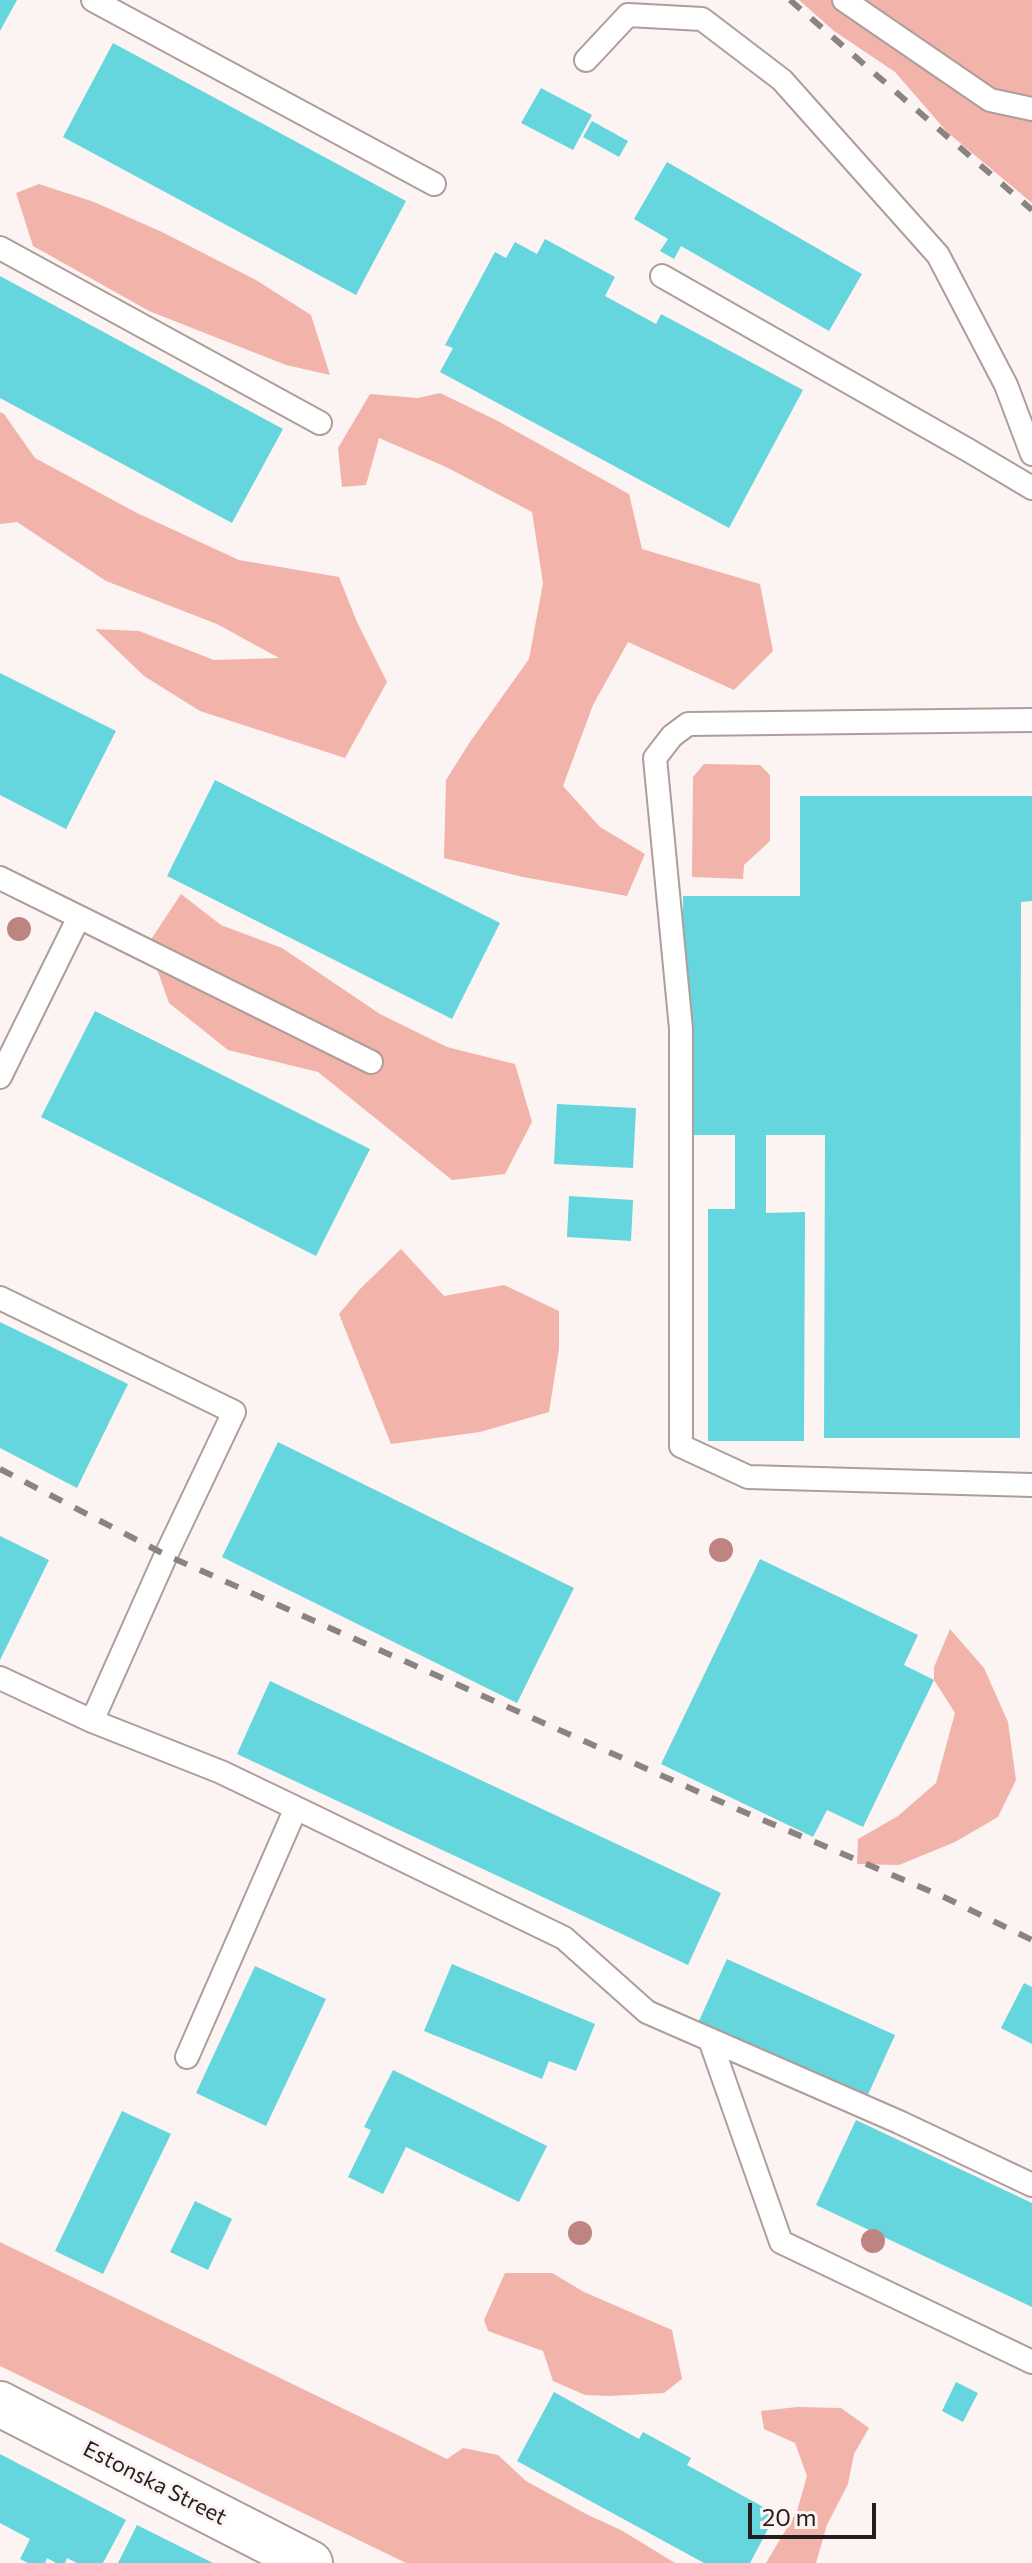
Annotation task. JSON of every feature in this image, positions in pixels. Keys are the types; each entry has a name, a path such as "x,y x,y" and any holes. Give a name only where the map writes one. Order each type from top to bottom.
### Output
{"street":[{"name":"Estonska Street","path":"0,2404 310,2563"}],"lane":[{"path":"93,0 434,184"},
{"path":"844,0 990,100 1032,109"},
{"path":"586,60 628,15 702,19 782,80 938,255 1006,385 1032,454"},
{"path":"0,248 320,423"},
{"path":"662,276 1032,488"},
{"path":"1032,720 688,724 672,736 655,758 681,1029 681,1446 748,1477 1032,1485"},
{"path":"0,878 371,1062"},
{"path":"0,1077 79,917"},
{"path":"0,1298 234,1412 92,1721"},
{"path":"0,1678 92,1721 221,1772 564,1938 647,2012 899,2122 1032,2185"},
{"path":"187,2057 296,1808"},
{"path":"710,2040 781,2242 1032,2362"}],"shaded area":[{"path":"799,0 1032,0 1032,203 947,132 895,72 834,31"},
{"path":"39,184 94,202 162,232 256,280 311,315 330,375 286,365 149,311 33,246 16,193"},
{"path":"440,393 496,420 629,494 642,549 760,584 773,651 734,690 628,642 593,705 563,786 600,827 645,854 627,896 523,877 444,858 446,780 529,659 543,583 532,512 446,467 379,438 366,485 342,487 338,448 370,394 418,398"},
{"path":"0,412 35,458 137,513 239,560 339,577 387,682 345,758 200,711 144,676 95,629 139,631 214,660 279,658 217,624 106,581 17,522 0,524"},
{"path":"704,764 760,765 770,775 770,841 744,865 743,879 692,877 693,777"},
{"path":"181,894 221,925 282,948 380,1014 447,1047 515,1064 532,1122 505,1174 452,1180 318,1072 228,1050 169,1003 148,944"},
{"path":"401,1249 444,1296 504,1285 559,1311 559,1349 549,1412 480,1432 391,1444 339,1314"},
{"path":"950,1629 984,1668 1008,1722 1016,1780 998,1817 955,1842 899,1865 857,1864 858,1839 898,1816 936,1783 955,1713 934,1680 934,1667"},
{"path":"0,2242 447,2459 463,2448 498,2455 526,2481 621,2530 675,2563 406,2563 0,2366"},
{"path":"505,2273 552,2273 584,2292 672,2330 682,2379 664,2393 610,2396 585,2395 553,2381 543,2351 488,2331 484,2320"},
{"path":"797,2407 841,2408 869,2428 854,2454 848,2484 827,2525 816,2563 766,2563 797,2511 807,2476 795,2443 764,2429 761,2411"}],"building":[{"path":"0,0 17,0 0,31"},
{"path":"113,43 406,201 356,295 63,137"},
{"path":"541,88 592,115 573,150 521,123"},
{"path":"592,121 628,141 619,157 583,137"},
{"path":"667,162 862,274 829,331 681,246 674,259 660,251 668,239 634,219"},
{"path":"545,239 615,277 605,296 656,324 661,314 803,390 729,528 440,372 453,348 445,345 495,252 506,258 515,242 537,254"},
{"path":"0,276 283,429 232,523 0,398"},
{"path":"0,673 116,731 66,829 0,795"},
{"path":"215,780 500,923 452,1019 167,876"},
{"path":"800,796 1032,796 1032,901 1021,902 1020,1438 824,1438 825,1135 766,1135 766,1213 805,1212 804,1441 708,1441 708,1209 735,1209 735,1135 682,1135 683,896 800,896"},
{"path":"95,1011 370,1149 316,1256 41,1117"},
{"path":"557,1104 636,1108 633,1168 554,1164"},
{"path":"569,1196 633,1200 631,1241 567,1237"},
{"path":"0,1322 128,1384 77,1488 0,1448"},
{"path":"278,1442 574,1588 517,1703 222,1557"},
{"path":"0,1536 49,1560 0,1660"},
{"path":"760,1559 918,1635 904,1665 934,1680 863,1827 827,1810 813,1837 661,1764"},
{"path":"270,1681 721,1893 688,1965 237,1754"},
{"path":"727,1959 895,2035 866,2099 698,2023"},
{"path":"452,1964 595,2024 576,2071 549,2061 542,2079 424,2031"},
{"path":"255,1966 326,1999 266,2126 196,2093"},
{"path":"1024,1983 1032,1987 1032,2044 1001,2028"},
{"path":"393,2070 547,2146 519,2202 406,2147 383,2194 348,2177 371,2130 364,2127"},
{"path":"122,2111 171,2134 103,2274 55,2251"},
{"path":"856,2120 1032,2203 1032,2307 816,2205"},
{"path":"195,2201 232,2219 208,2270 170,2252"},
{"path":"956,2382 978,2393 963,2422 942,2411"},
{"path":"554,2392 639,2439 643,2432 691,2458 687,2465 776,2514 750,2563 704,2563 517,2461"},
{"path":"0,2454 126,2520 103,2563 77,2563 67,2558 65,2563 56,2563 47,2558 45,2563 28,2563 20,2559 30,2539 0,2523"},
{"path":"137,2525 213,2563 118,2563"}],"railway":[{"path":"790,0 1032,210"},
{"path":"0,1469 166,1555 728,1805 946,1898 1032,1940"}]}
